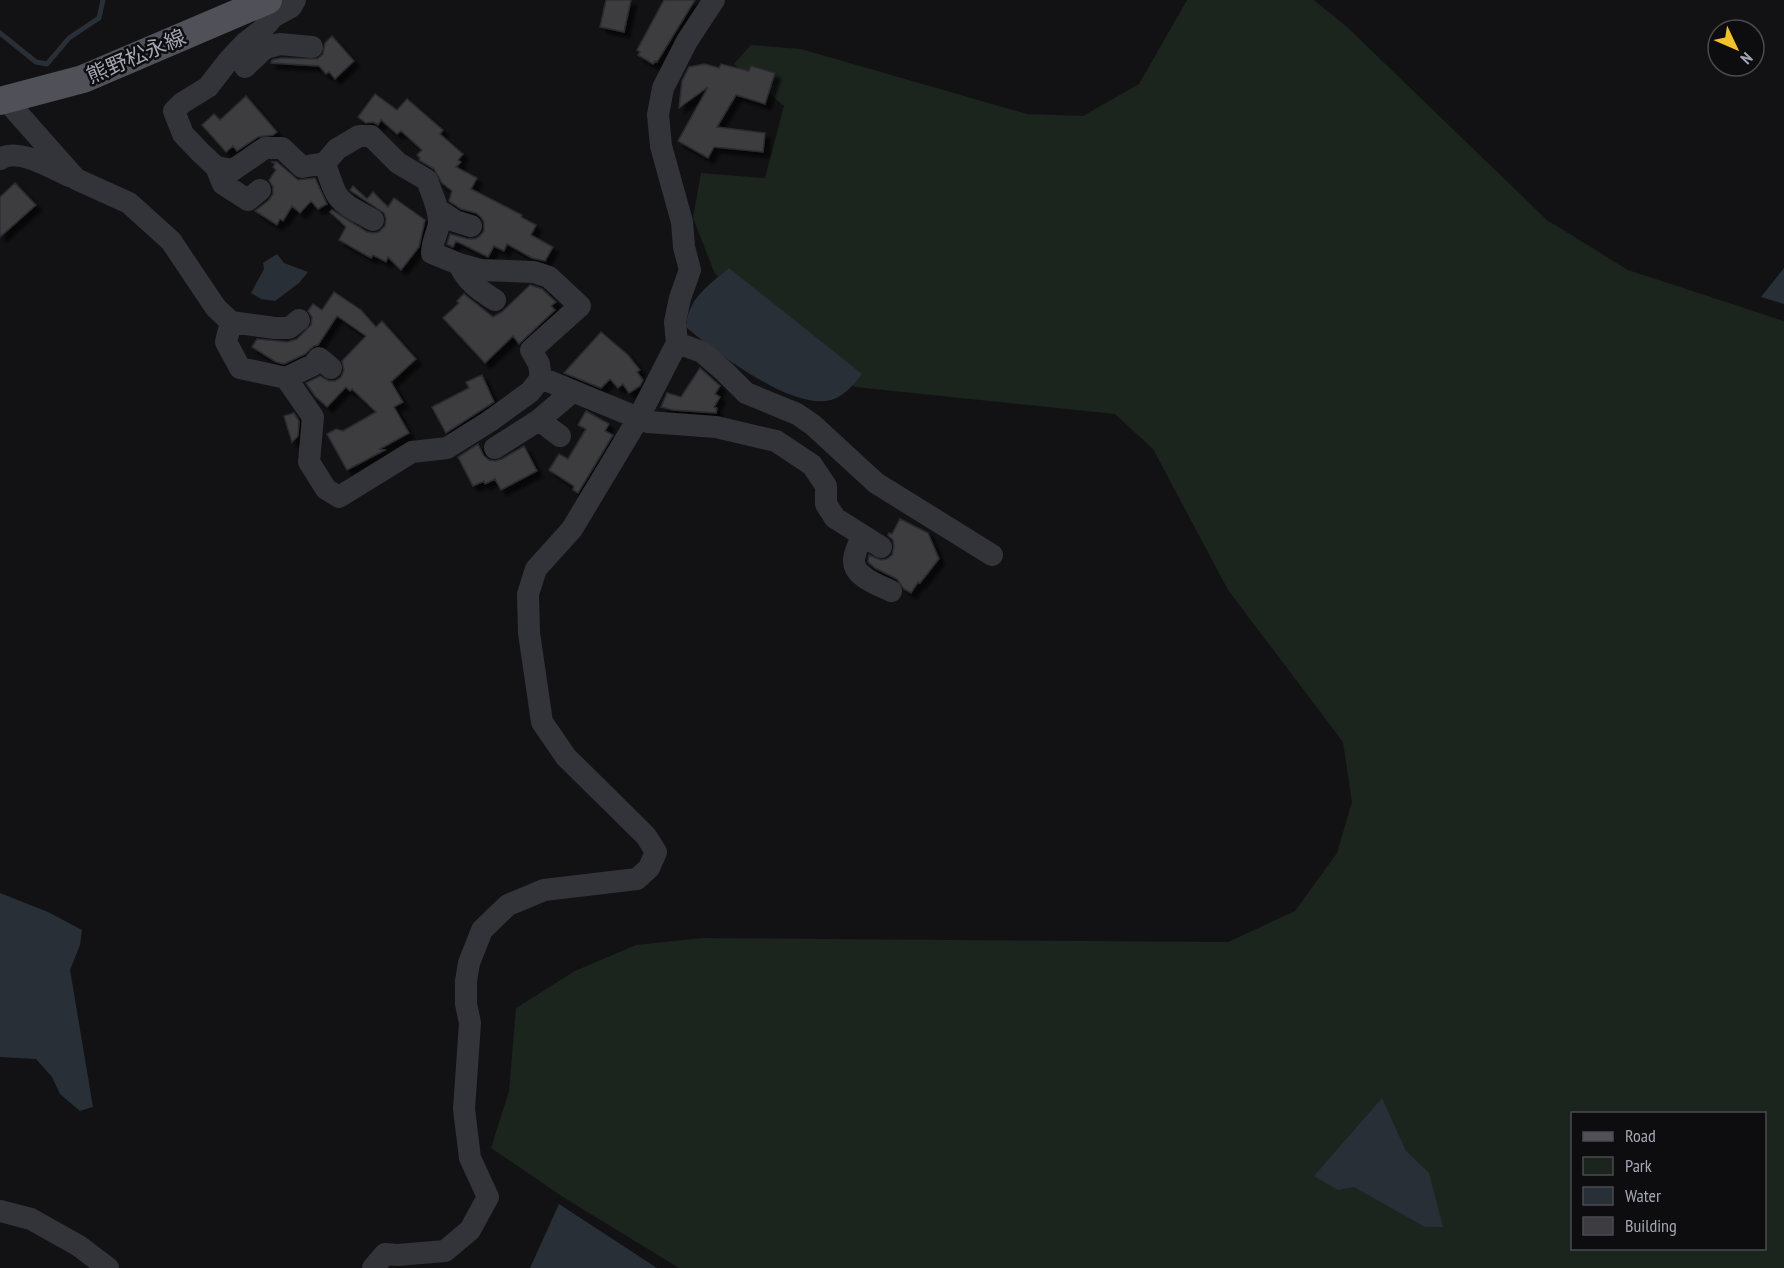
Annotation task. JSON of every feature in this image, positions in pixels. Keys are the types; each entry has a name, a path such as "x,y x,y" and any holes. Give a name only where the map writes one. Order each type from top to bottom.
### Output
{"main road":[{"name":"熊野松永線","path":"3,100 83,79 268,0"}],"street":[{"path":"208,87 245,43 262,30 273,17 291,7 295,0"},
{"path":"373,1268 385,1254 446,1251 470,1230 488,1197 470,1158 464,1108 470,1023 466,1004 466,981 469,963 482,930 508,905 544,890 637,879 649,868 656,852 646,836 566,757 542,722 528,633 528,594 536,569 572,529 638,419 677,343 675,322 680,298 690,270 684,247 682,222 661,146 658,115 663,88 687,41 714,0"},
{"path":"260,190 248,200 224,184 216,167 183,134 174,111 182,103 208,87 253,65 265,48 280,44 312,46"},
{"path":"3,100 76,179"},
{"path":"216,167 233,170 265,148 282,148 302,168 325,163 337,149 359,136 372,136 398,163 427,180 437,209 439,223 432,244 432,253 481,270 534,272 549,277 580,306 531,350 539,364 541,378 530,392 447,448 412,452 339,497 326,489 309,462 313,417 286,378"},
{"path":"0,159 7,154 20,155 129,203 171,241 216,308 231,322 289,328 299,320"},
{"path":"325,163 333,190 340,202 373,220"},
{"path":"437,209 455,221 471,226"},
{"path":"459,264 463,275 477,289 495,300"},
{"path":"231,322 226,342 240,368 286,378 313,364 319,358 331,368"},
{"path":"677,343 702,352 746,393 796,414 813,425 876,483 992,555"},
{"path":"541,378 648,422 716,427 776,441 836,446"},
{"path":"495,448 539,420 572,392"},
{"path":"539,420 560,436"},
{"path":"776,441 812,465 826,486 826,504 835,518 871,542 853,561 856,570 862,577 891,591"},
{"path":"0,1211 31,1219 79,1246 108,1268"}],"green space":[{"path":"1187,0 1314,0 1347,27 1547,220 1628,270 1784,321 1784,1268 679,1268 563,1197 491,1148 509,1091 516,1008 575,971 636,945 703,938 1228,942 1295,911 1337,853 1352,802 1343,742 1228,590 1153,449 1115,414 855,387 715,274 693,218 701,173 765,178 784,106 734,64 751,45 801,49 1027,114 1083,116 1139,84"}],"water":[{"path":"277,254 284,263 308,272 299,283 275,301 261,299 251,293 264,269 263,263"},
{"path":"729,268 862,374 851,387 837,398 826,401 792,395 733,363 686,327 695,300 707,286"},
{"path":"1784,268 1784,304 1761,297"},
{"path":"0,893 48,912 82,930 80,945 70,970 93,1107 80,1111 60,1094 52,1077 36,1059 0,1057"},
{"path":"1382,1098 1406,1151 1429,1173 1443,1227 1425,1227 1354,1187 1338,1190 1314,1176"},
{"path":"559,1204 657,1268 530,1268"}],"building":[{"path":"606,0 631,0 624,32 600,27"},
{"path":"664,0 695,0 657,62 653,64 638,55 640,52 637,50"},
{"path":"332,36 354,61 335,79 319,66 271,63 272,60 281,58 317,59 323,54 325,43"},
{"path":"705,64 719,68 721,64 749,71 751,66 775,73 765,104 736,95 717,127 765,133 763,152 714,147 708,158 678,141 708,87 679,108 682,81 689,67"},
{"path":"375,94 397,110 407,99 443,130 440,134 463,154 458,160 461,162 456,167 477,178 471,189 522,215 521,217 536,225 531,235 553,247 545,261 532,258 507,244 504,251 494,246 488,257 456,241 453,247 447,244 450,234 475,239 484,231 484,222 476,213 461,209 449,201 452,191 442,183 434,169 419,160 417,155 422,150 401,131 397,134 381,120 378,125 373,122 366,123 358,117"},
{"path":"246,96 277,132 273,135 258,137 237,151 233,146 226,152 202,125 214,114 220,120"},
{"path":"272,162 277,162 298,180 315,178 327,204 318,209 311,201 300,213 292,206 283,221 280,219 277,225 255,211 273,194 273,187 269,180 276,170"},
{"path":"15,183 36,205 0,237 0,197"},
{"path":"353,186 367,199 373,192 388,207 394,198 425,220 419,247 401,270 388,257 386,262 373,255 371,258 339,240 346,227 330,212 332,210 367,232 379,232 385,226 384,213 350,190"},
{"path":"530,285 542,289 556,302 551,306 555,310 519,344 513,336 485,363 443,318 459,303 457,301 464,294 493,317 502,312"},
{"path":"334,292 361,310 376,327 382,321 416,359 391,382 403,402 394,407 409,433 380,449 385,450 347,470 327,434 336,429 343,431 376,412 352,389 350,391 346,387 327,407 306,383 320,376 329,381 335,381 341,377 344,370 342,361 366,336 337,316 318,345 284,364 276,362 252,347 257,339 288,342 297,339 311,325 312,317 308,311 313,304 322,310"},
{"path":"601,332 628,355 640,370 637,372 643,380 640,386 629,393 623,384 618,388 610,379 601,388 564,373"},
{"path":"700,368 720,386 715,394 720,397 714,407 717,408 716,413 661,407 667,393 681,397"},
{"path":"482,375 494,402 446,433 432,407 469,388 466,382"},
{"path":"586,411 609,424 605,431 613,435 578,493 573,490 574,486 549,470 559,454 568,459 586,429 578,425"},
{"path":"294,413 299,421 298,436 292,442 284,416"},
{"path":"478,444 484,456 495,461 524,446 537,471 501,490 495,479 473,486 458,457"},
{"path":"900,519 928,533 939,559 911,593 904,589 897,579 868,562 869,555 881,560 892,555 893,540 888,535 892,534"}],"waterway":[{"path":"0,33 36,62 47,64 69,38 99,18 103,0"}]}
